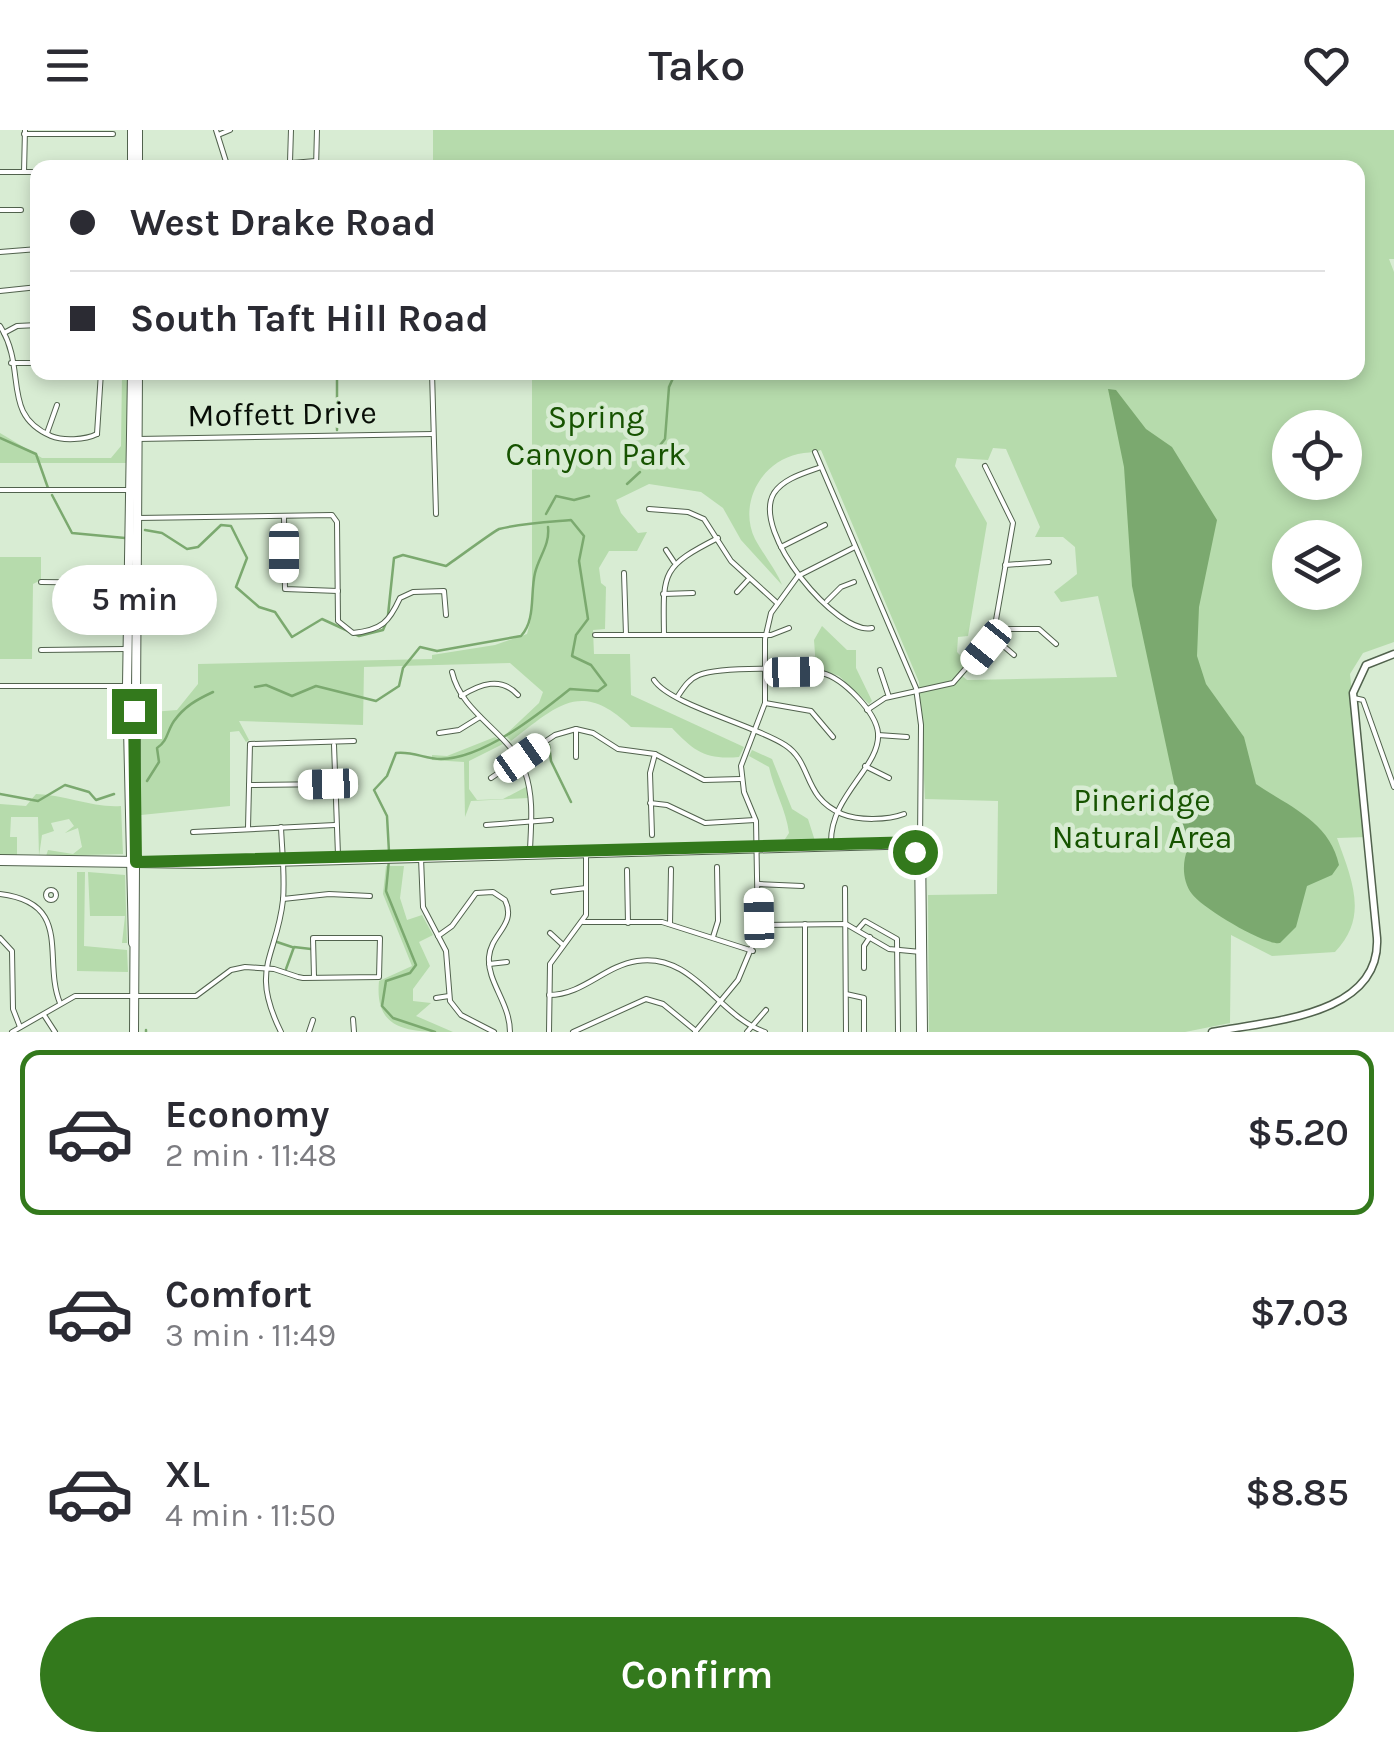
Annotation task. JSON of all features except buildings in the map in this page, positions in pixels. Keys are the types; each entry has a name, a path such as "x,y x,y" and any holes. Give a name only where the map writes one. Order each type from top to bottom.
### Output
{"main road":[{"path":"135,130 135,160"},
{"path":"130,685 135,583 135,380"},
{"path":"135,439 135,518"},
{"path":"134,1032 128,649 135,583"},
{"path":"0,864 133,865 831,848 920,842 922,1032"},
{"path":"896,846 913,851 920,864"}],"street":[{"path":"225,160 217,133 230,130"},
{"path":"290,160 292,130"},
{"path":"316,160 318,130"},
{"path":"24,172 24,132 113,134"},
{"path":"0,172 30,172"},
{"path":"0,210 21,210"},
{"path":"0,252 30,249"},
{"path":"0,292 30,287"},
{"path":"4,332 30,325"},
{"path":"0,326 11,363 12,408"},
{"path":"11,363 30,363"},
{"path":"16,415 46,434 99,436 100,380"},
{"path":"432,380 436,514"},
{"path":"46,434 57,405"},
{"name":"Moffett Drive","path":"135,439 433,434"},
{"path":"816,452 918,693 920,842"},
{"path":"867,710 889,697 918,693 957,680 993,637 1012,523 985,466"},
{"path":"821,467 788,480 772,496 769,516 781,548 798,576 850,625 872,628"},
{"path":"0,490 132,490"},
{"path":"649,509 699,516 748,580 776,602"},
{"path":"284,516 285,590 338,591"},
{"path":"135,518 335,516 338,621 342,627 353,633 387,623 404,595 444,591 446,615"},
{"path":"781,548 825,525"},
{"path":"664,634 665,577 674,562 718,538"},
{"path":"573,1032 646,999 663,1004 695,1031 738,980 753,951 759,925 755,820 741,779 743,758 765,702 765,635 776,602 798,576 855,547"},
{"path":"666,550 674,562"},
{"path":"1005,565 1050,562"},
{"path":"624,572 626,635"},
{"path":"737,592 748,580"},
{"path":"41,582 135,583"},
{"path":"827,602 845,584 854,582"},
{"path":"663,594 693,593"},
{"path":"595,635 765,635 789,628"},
{"path":"996,628 1039,629 1056,644"},
{"path":"993,637 1014,654"},
{"path":"40,650 128,649"},
{"path":"1212,1032 1342,1001 1364,984 1374,966 1377,946 1371,847 1354,698 1356,681 1366,665 1394,654"},
{"path":"880,670 889,697"},
{"path":"452,672 462,696 519,760 530,790 530,855"},
{"path":"678,696 699,675 826,674 867,710 878,734 865,766 835,810 831,848"},
{"path":"654,680 678,696 757,730 792,751 810,790 835,810 852,817 904,814"},
{"path":"462,696 492,683 507,686 518,695"},
{"path":"0,686 130,685"},
{"path":"1354,698 1363,700 1394,787"},
{"path":"765,702 812,712 833,737"},
{"path":"439,733 460,730 480,717"},
{"path":"491,778 554,735 576,729 622,750 655,754 704,780 741,779"},
{"path":"576,729 576,757"},
{"path":"878,734 907,738"},
{"path":"248,828 250,744 354,741"},
{"path":"334,742 339,860"},
{"path":"652,835 650,803 655,754"},
{"path":"865,766 888,778"},
{"path":"248,786 334,784"},
{"path":"650,803 667,805 704,823 755,820"},
{"path":"486,825 551,820"},
{"path":"193,832 335,825"},
{"path":"281,827 282,900 266,968 269,1002 281,1032"},
{"path":"549,1032 550,964 584,922 586,854"},
{"path":"421,858 424,907 448,961 448,996 458,1012 494,1032"},
{"path":"713,937 718,921 717,867"},
{"path":"670,924 672,869"},
{"path":"627,870 628,922"},
{"path":"759,884 802,886"},
{"path":"552,892 586,888"},
{"path":"845,888 846,1032"},
{"path":"438,936 452,926 472,896 487,891 502,898 509,916 490,949 490,964 508,1005 510,1032"},
{"path":"502,898 508,892"},
{"path":"0,894 22,899 37,910 54,936 61,1003"},
{"path":"282,900 329,894 370,896"},
{"path":"37,910 48,898"},
{"path":"858,929 865,921 897,940 898,1032"},
{"path":"584,922 670,924 753,951"},
{"path":"805,924 805,1032"},
{"path":"759,925 846,924 898,952 921,952"},
{"path":"550,933 564,945"},
{"path":"0,938 12,948 12,1009 20,1027"},
{"path":"12,1032 61,1003 81,996 196,996 236,969 266,968 314,978 379,977 380,938 313,938 314,978"},
{"path":"864,968 864,946 870,938"},
{"path":"549,995 572,992 623,964 652,960 685,972 749,1029 765,1032"},
{"path":"490,964 507,962"},
{"path":"846,994 864,998 864,1032"},
{"path":"436,998 448,996"},
{"path":"749,1029 766,1010"},
{"path":"43,1014 55,1032"},
{"path":"353,1018 354,1032"},
{"path":"309,1032 313,1020"}],"green space":[{"name":"Pineridge Natural Area","path":"433,130 1394,130 1394,259 1389,259 1394,272 1394,642 1363,653 1350,674 1367,837 1337,838 1352,883 1355,912 1345,939 1335,952 1272,956 1231,935 1230,1023 1185,1032 929,1032 928,895 997,894 998,801 925,799 919,682 821,450 798,454 773,466 756,486 751,499 750,526 782,585 741,540 723,508 701,492 649,484 616,500 621,513 638,533 647,532 637,551 609,551 599,568 601,583 606,587 605,629 593,630 594,654 630,654 631,695 744,747 739,757 709,755 694,748 672,728 631,727 613,712 583,701 556,709 511,741 505,735 539,703 543,692 510,663 364,667 363,725 239,721 249,740 246,742 239,731 230,732 230,806 141,815 139,713 177,710 198,684 198,664 432,659 432,655 495,645 527,634 532,615 532,380 1365,380 1365,160 433,160","holes":["993,448 1006,449 1040,527 1035,537 1063,537 1075,547 1077,574 1054,592 1061,602 1098,596 1117,677 967,680 960,674 968,663 957,652 958,637 968,636 987,523 955,466 957,458 988,460"]},
{"path":"122,380 128,380 127,463 0,463 0,433 42,458 111,458 121,446"},
{"path":"0,557 41,557 41,580 33,584 32,659 0,659"},
{"path":"822,626 847,650 856,650 856,668 872,701 869,704 839,676 816,668 814,640"},
{"path":"495,737 503,744 469,761 469,789 477,800 503,799 526,787 528,798 471,801 465,817 464,762 432,760 432,755 447,756"},
{"path":"752,750 772,759 792,809 808,819 815,841 783,842 789,833 769,767 749,756"},
{"path":"36,794 121,806 123,854 46,856 48,850 73,854 82,847 78,828 65,833 74,826 69,819 51,823 54,831 42,835 39,856 38,817 11,817 10,837 17,837 17,856 0,855 0,804 26,806"},
{"path":"386,866 404,866 400,898 407,920 422,915 433,935 419,942 430,966 413,989 413,1001 431,1003 416,1016 453,1032 398,1026 382,1010 379,981 412,966 383,894"},
{"path":"77,872 85,872 84,946 127,950 128,972 77,971"},
{"path":"88,872 125,875 127,943 122,943 125,916 90,916"}],"shaded area":[{"path":"1108,389 1116,390 1146,429 1172,447 1217,520 1199,607 1197,656 1206,684 1244,737 1256,784 1318,827 1327,837 1339,865 1332,875 1307,886 1296,927 1280,943 1261,938 1220,916 1198,900 1186,883 1184,865 1188,848 1132,586 1124,467"}],"waterway":[{"path":"337,380 337,430"},
{"path":"643,466 665,439 672,380"},
{"path":"0,438 36,454 48,488"},
{"path":"627,484 640,472"},
{"path":"52,495 72,533 125,538"},
{"path":"546,514 556,496 574,500 589,496"},
{"path":"388,615 394,558 403,555 446,566 499,529 571,520 584,536 579,561 588,619 576,635 572,656 591,665 606,685 598,691 570,689 510,733 475,752 441,759 396,753 387,776 374,790 387,816 389,852"},
{"path":"145,530 162,533 187,549 198,547 221,525 231,526 247,558 236,587 259,607 275,612 292,637 322,619 359,636 383,630 386,623"},
{"path":"255,687 266,685 292,696 316,686 376,701 399,686 403,668 420,647 437,651 521,636 529,622 535,573 548,527"},
{"path":"147,781 159,762 157,748 174,721 191,704 213,692"},
{"path":"549,745 551,761 571,802"},
{"path":"0,794 38,801 65,785 89,792 96,800 114,794"},
{"path":"389,860 386,891 416,965 410,973 386,981 382,1006 393,1018 435,1032"},
{"path":"277,942 292,947"},
{"path":"286,969 294,947 311,949"}],"route":[{"path":"134,711 136,862 878,847 920,842 920,864 915,852"}],"park label":[{"name":"Spring Canyon Park","path":"596,436"}]}
